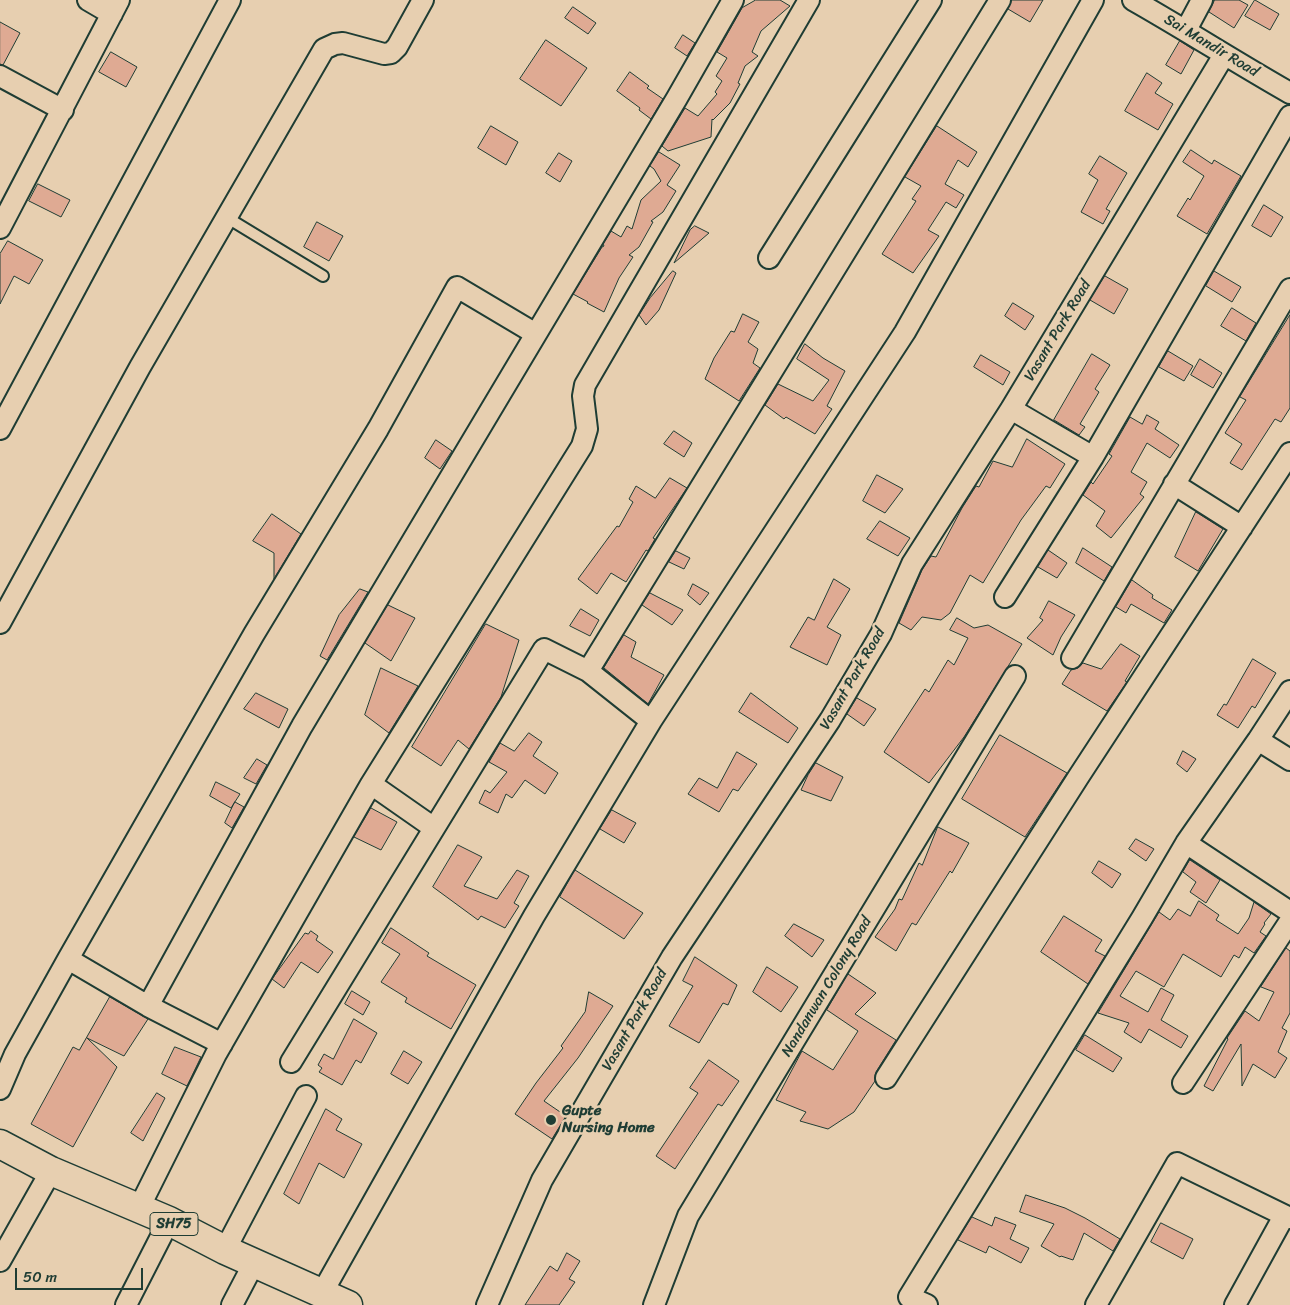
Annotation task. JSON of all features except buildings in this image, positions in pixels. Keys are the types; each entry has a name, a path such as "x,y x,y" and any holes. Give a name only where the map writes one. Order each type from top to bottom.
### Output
{"main road":[{"name":"SH75","path":"0,1144 51,1171 138,1210 169,1221 225,1250 348,1305"}],"street":[{"path":"0,228 116,7 88,0"},
{"path":"0,429 230,0"},
{"path":"0,623 140,367 324,49 343,42 384,54 391,53 397,47 423,0"},
{"path":"148,1006 302,726 734,0"},
{"path":"138,1210 222,1044 371,784 582,446 587,429 583,396 585,385 809,0"},
{"path":"769,258 931,0"},
{"path":"588,672 1000,0"},
{"path":"322,1293 534,916 651,721 904,332 1093,0"},
{"name":"Sai Mandir Road","path":"1133,0 1290,93"},
{"path":"1186,30 1202,0"},
{"name":"Vasant Park Road","path":"487,1305 542,1180 667,965 830,720 881,634 912,564 1011,409 1224,55"},
{"path":"0,76 63,110"},
{"path":"1005,597 1093,456 1290,116"},
{"path":"0,1089 14,1054 68,959 254,634 378,429 457,287 536,334"},
{"path":"1072,658 1290,290"},
{"path":"1011,409 1093,456"},
{"path":"886,1078 1290,453"},
{"path":"1174,484 1242,527"},
{"path":"291,1062 544,649 588,672 651,721"},
{"name":"Nandanwan Colony Road","path":"654,1305 688,1216 1015,676"},
{"path":"927,1305 909,1297 1186,843 1290,691"},
{"path":"1258,740 1290,760"},
{"path":"371,784 434,828"},
{"path":"1186,843 1290,912"},
{"path":"1183,1083 1290,920"},
{"path":"68,959 148,1006 222,1044"},
{"path":"225,1250 306,1096"},
{"path":"1096,1305 1177,1163 1287,1217 1235,1305"},
{"path":"0,1261 51,1171"},
{"path":"126,1305 169,1221"},
{"path":"232,1305 254,1263"}],"lane":[{"path":"226,217 323,276"}],"place":[{"name":"Gupte Nursing Home","path":"551,1120"}]}
